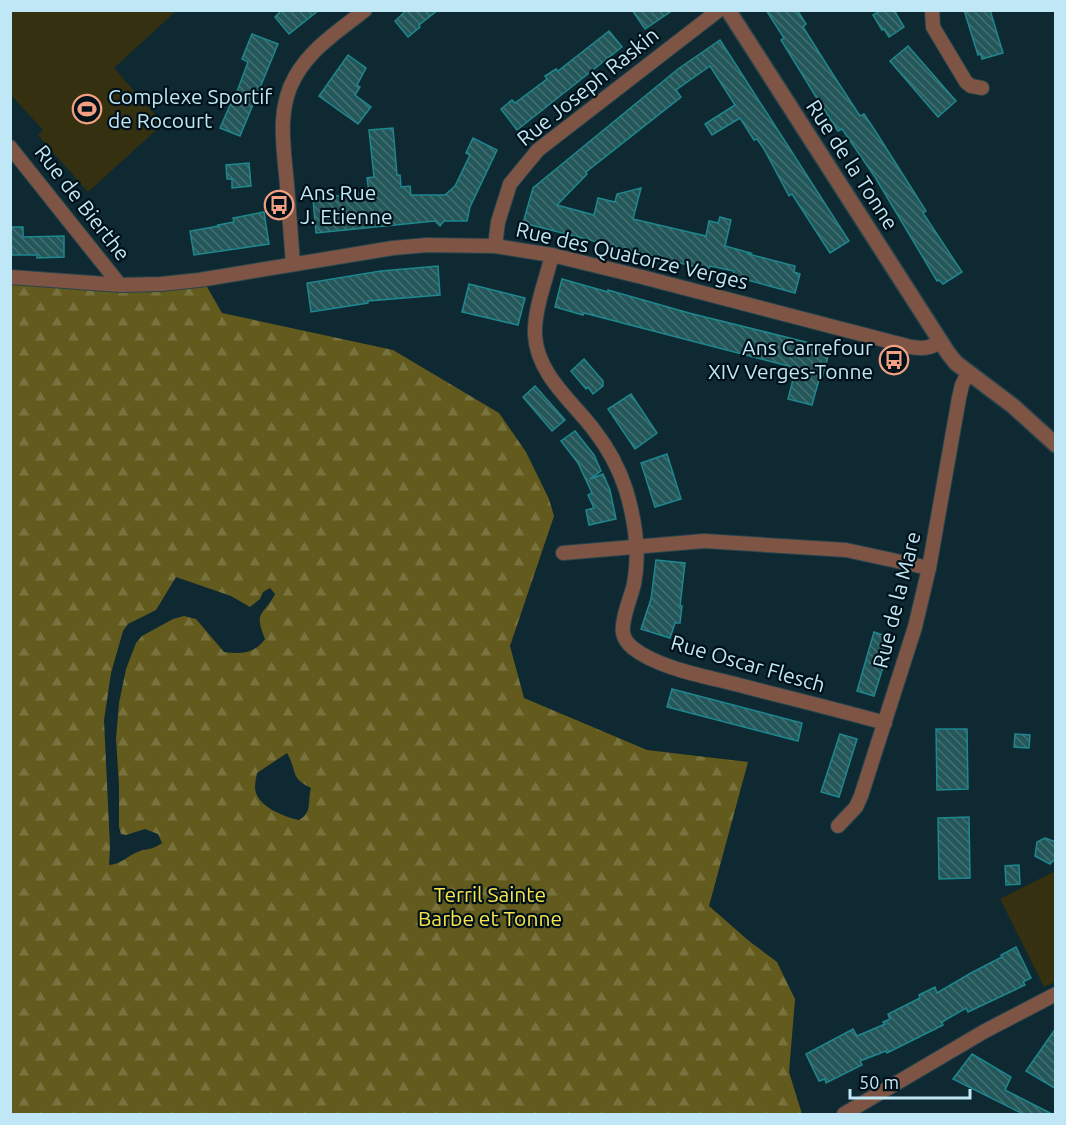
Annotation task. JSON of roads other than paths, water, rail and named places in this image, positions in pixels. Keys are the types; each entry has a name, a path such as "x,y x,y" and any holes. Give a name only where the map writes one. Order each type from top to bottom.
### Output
{"street":[{"path":"293,264 283,138 286,100 295,77 310,56 365,10"},
{"name":"Rue Joseph Raskin","path":"495,246 498,222 510,184 538,150 719,10"},
{"name":"Rue de la Tonne","path":"728,10 941,342"},
{"path":"932,10 933,27 966,82 971,86 982,88"},
{"name":"Rue de Bierthe","path":"10,147 120,285"},
{"name":"Rue des Quatorze Verges","path":"10,277 120,285 161,284 411,246 495,246 552,255 911,347 922,349 941,342"},
{"name":"Rue Oscar Flesch","path":"552,255 535,324 537,349 546,370 595,430 615,462 631,506 636,546 634,582 623,632 630,646 673,668 885,723"},
{"path":"941,342 956,363 1013,406 1056,445"},
{"name":"Rue de la Mare","path":"837,826 856,807 861,796 915,627 929,568 959,398 968,373"},
{"path":"563,553 704,541 846,550 929,568"},
{"path":"844,1114 985,1031 1056,994"}],"place":[{"name":"Complexe Sportif de Rocourt","path":"87,109"},
{"name":"Ans Rue J. Etienne","path":"279,205"},
{"name":"Ans Carrefour XIV Verges-Tonne","path":"894,360"}],"park label":[{"name":"Terril Sainte Barbe et Tonne","path":"490,907"}]}
